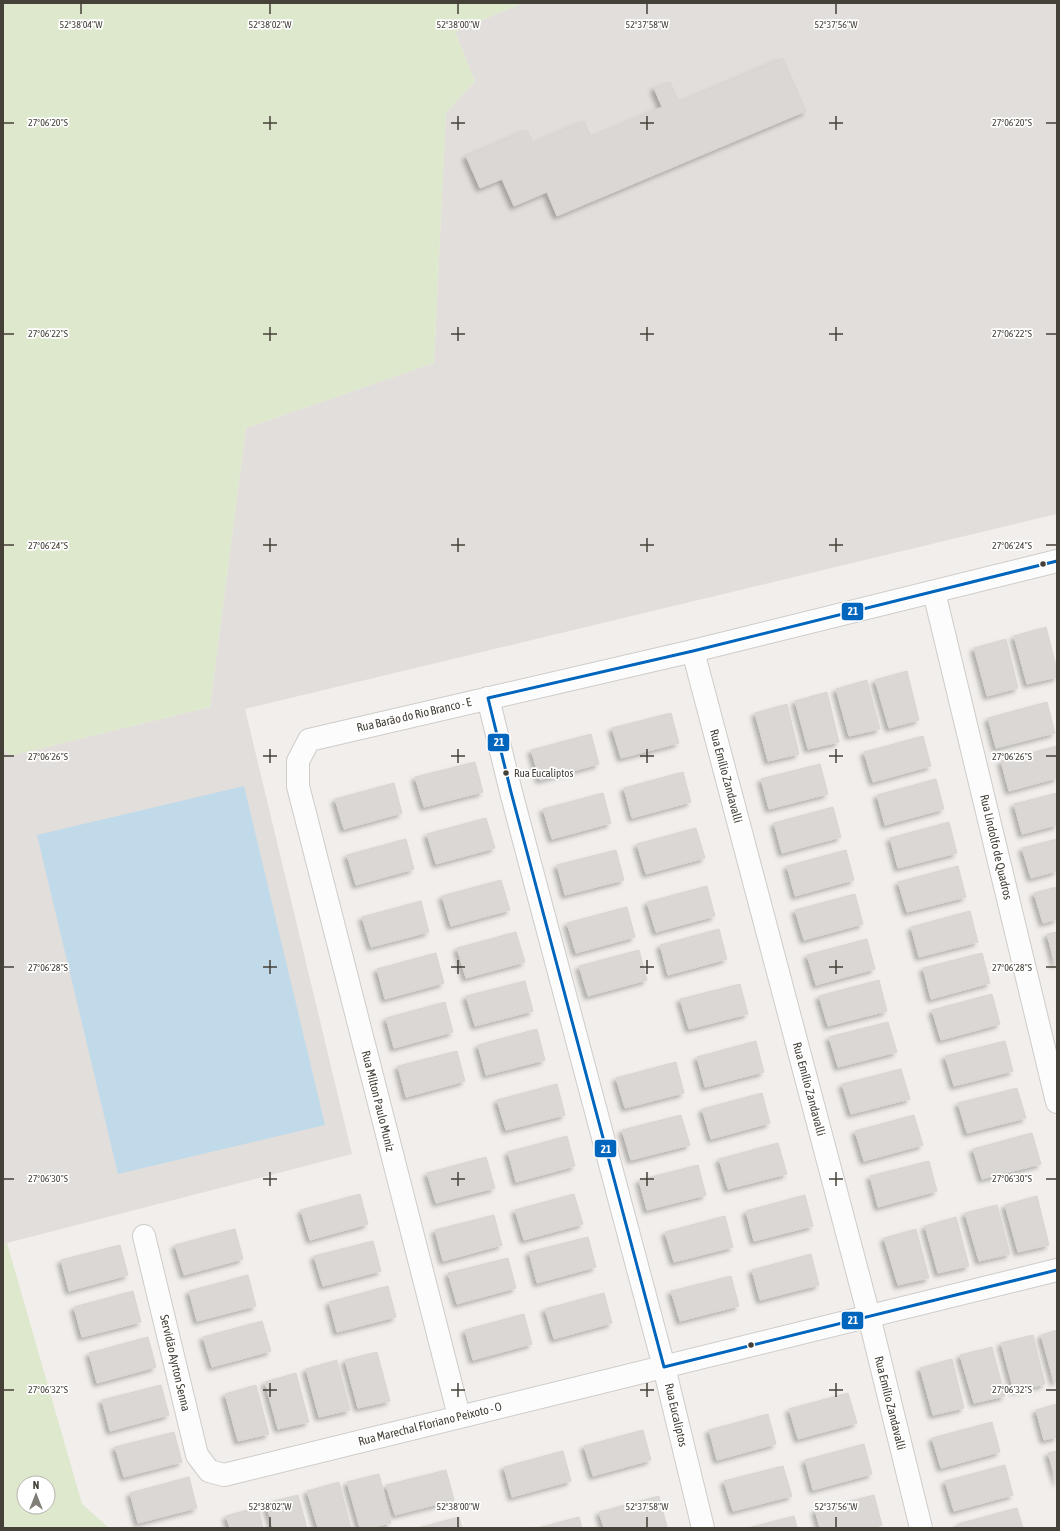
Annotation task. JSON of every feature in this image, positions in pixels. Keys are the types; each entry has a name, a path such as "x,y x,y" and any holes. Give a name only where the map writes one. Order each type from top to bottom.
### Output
{"street":[{"name":"Rua Barão do Rio Branco - E","path":"298,786 298,761 309,740 693,651 1057,561"},
{"name":"Rua Lindolfo de Quadros","path":"934,592 1057,1102"},
{"name":"Rua Emílio Zandavalli","path":"693,651 869,1316 921,1528"},
{"name":"Rua Eucaliptos","path":"488,698 511,792 664,1366 703,1528"},
{"name":"Rua Milton Paulo Muniz","path":"298,786 459,1416"},
{"name":"Servidão Ayrton Senna","path":"144,1236 197,1455 209,1471 224,1475"},
{"name":"Rua Marechal Floriano Peixoto - O","path":"224,1475 1057,1270"}],"shaded area":[{"path":"522,3 1057,3 1057,514 245,709 352,1154 3,1244 3,749 10,756 210,707 246,428 434,363 446,113 475,81 455,32"}],"green space":[{"path":"3,3 522,3 455,32 475,81 446,113 434,363 246,428 210,707 10,756 3,748"},
{"path":"7,1243 82,1504 109,1528 3,1528 3,1244"}],"water":[{"path":"244,786 325,1125 118,1174 37,835"}],"building":[{"path":"783,58 806,111 557,216 547,192 514,206 502,179 480,188 466,156 527,130 533,143 584,121 591,137 662,107 654,88 670,82 679,102"},
{"path":"1046,627 1057,670 1057,677 1027,684 1014,636"},
{"path":"1006,639 1018,688 987,696 974,648"},
{"path":"907,671 919,720 889,728 875,680"},
{"path":"867,680 880,729 849,736 836,689"},
{"path":"827,692 839,742 808,749 795,701"},
{"path":"1047,702 1055,733 996,748 988,718"},
{"path":"787,704 799,754 768,761 755,713"},
{"path":"671,713 679,743 621,758 612,728"},
{"path":"591,734 599,764 540,780 531,750"},
{"path":"923,736 931,766 873,782 864,752"},
{"path":"1057,746 1057,778 1009,791 1001,761"},
{"path":"475,762 483,792 424,807 415,777"},
{"path":"820,764 828,794 769,809 761,779"},
{"path":"683,772 691,802 632,818 624,788"},
{"path":"936,779 944,809 885,825 877,795"},
{"path":"394,783 402,813 344,829 335,799"},
{"path":"603,793 611,823 552,839 543,809"},
{"path":"1057,793 1057,825 1022,834 1014,804"},
{"path":"833,807 841,837 782,853 774,823"},
{"path":"486,818 495,848 436,864 427,834"},
{"path":"949,822 957,853 898,868 890,838"},
{"path":"696,828 705,858 646,874 637,844"},
{"path":"406,839 414,869 356,885 347,855"},
{"path":"1057,839 1057,871 1031,878 1022,848"},
{"path":"616,850 624,880 565,895 557,865"},
{"path":"846,850 854,880 795,896 787,866"},
{"path":"958,866 966,897 907,912 898,882"},
{"path":"501,880 510,910 451,926 442,896"},
{"path":"707,886 715,916 656,932 647,902"},
{"path":"1057,887 1057,919 1043,923 1034,893"},
{"path":"855,894 863,924 804,940 795,910"},
{"path":"421,901 429,932 371,947 362,917"},
{"path":"627,907 635,937 576,953 567,923"},
{"path":"970,911 978,942 919,957 911,927"},
{"path":"719,929 727,959 668,975 660,945"},
{"path":"516,932 525,962 466,978 457,948"},
{"path":"1057,932 1057,964 1055,964 1047,934"},
{"path":"867,939 875,969 816,985 807,955"},
{"path":"639,950 647,980 588,996 579,966"},
{"path":"436,953 444,983 385,999 377,969"},
{"path":"982,953 990,983 931,999 923,968"},
{"path":"879,980 887,1011 828,1026 819,996"},
{"path":"525,981 533,1011 475,1026 466,996"},
{"path":"740,984 748,1014 689,1029 680,999"},
{"path":"992,994 1000,1024 941,1040 932,1010"},
{"path":"445,1002 453,1032 394,1048 386,1018"},
{"path":"888,1022 897,1052 838,1067 829,1037"},
{"path":"537,1029 545,1060 486,1075 478,1045"},
{"path":"756,1041 764,1072 705,1087 697,1057"},
{"path":"1005,1041 1013,1071 954,1086 945,1056"},
{"path":"457,1051 465,1081 406,1097 398,1066"},
{"path":"676,1062 684,1093 625,1108 616,1078"},
{"path":"901,1069 910,1099 851,1114 842,1084"},
{"path":"557,1084 565,1115 506,1130 497,1100"},
{"path":"1017,1088 1026,1118 967,1133 958,1103"},
{"path":"762,1093 770,1123 711,1139 702,1109"},
{"path":"681,1115 690,1145 631,1160 622,1130"},
{"path":"914,1115 923,1145 864,1161 855,1131"},
{"path":"1032,1133 1041,1164 982,1179 973,1149"},
{"path":"567,1136 575,1166 516,1182 508,1152"},
{"path":"778,1143 787,1174 728,1189 719,1159"},
{"path":"486,1157 495,1188 436,1203 427,1173"},
{"path":"929,1161 937,1191 878,1207 870,1176"},
{"path":"698,1165 706,1195 647,1210 639,1180"},
{"path":"360,1194 368,1224 310,1240 301,1210"},
{"path":"574,1194 583,1224 524,1240 515,1210"},
{"path":"805,1195 813,1226 754,1241 746,1211"},
{"path":"1037,1196 1049,1245 1018,1252 1005,1205"},
{"path":"997,1205 1010,1254 979,1261 965,1213"},
{"path":"494,1215 502,1245 443,1261 435,1230"},
{"path":"725,1216 733,1247 674,1262 665,1232"},
{"path":"956,1217 969,1266 938,1273 925,1226"},
{"path":"235,1229 243,1259 184,1275 175,1245"},
{"path":"916,1229 929,1278 898,1285 884,1238"},
{"path":"588,1237 596,1267 537,1283 529,1252"},
{"path":"373,1241 381,1271 323,1286 314,1256"},
{"path":"120,1245 128,1275 69,1291 61,1260"},
{"path":"811,1254 819,1285 760,1300 752,1270"},
{"path":"508,1258 516,1288 457,1304 448,1273"},
{"path":"248,1275 256,1306 197,1321 189,1291"},
{"path":"731,1276 739,1306 680,1321 671,1291"},
{"path":"388,1286 396,1317 337,1332 329,1302"},
{"path":"133,1291 141,1322 82,1337 74,1307"},
{"path":"604,1293 612,1323 554,1339 545,1309"},
{"path":"524,1314 532,1344 473,1360 465,1330"},
{"path":"262,1321 271,1351 212,1367 203,1337"},
{"path":"1057,1330 1057,1381 1054,1382 1041,1335"},
{"path":"1033,1335 1045,1384 1014,1391 1001,1343"},
{"path":"148,1337 156,1367 97,1383 89,1353"},
{"path":"992,1347 1005,1396 974,1403 960,1355"},
{"path":"377,1352 390,1401 358,1408 345,1360"},
{"path":"952,1359 964,1408 933,1415 920,1368"},
{"path":"337,1360 350,1410 319,1417 306,1369"},
{"path":"296,1373 309,1422 278,1429 265,1382"},
{"path":"161,1385 169,1415 110,1431 102,1400"},
{"path":"256,1385 269,1434 238,1441 225,1394"},
{"path":"848,1393 857,1423 798,1439 789,1409"},
{"path":"1057,1404 1057,1437 1044,1440 1036,1410"},
{"path":"768,1414 776,1444 717,1460 709,1430"},
{"path":"992,1422 1000,1452 941,1468 932,1438"},
{"path":"643,1430 651,1460 593,1476 584,1446"},
{"path":"174,1432 182,1462 124,1477 115,1447"},
{"path":"864,1444 872,1474 813,1490 805,1460"},
{"path":"563,1451 571,1481 512,1497 504,1467"},
{"path":"1057,1451 1057,1483 1048,1453"},
{"path":"1005,1465 1013,1495 954,1511 945,1481"},
{"path":"783,1466 792,1496 733,1511 724,1481"},
{"path":"446,1470 454,1500 395,1515 386,1485"},
{"path":"379,1474 391,1523 369,1528 360,1528 347,1482"},
{"path":"189,1477 197,1508 138,1523 130,1493"},
{"path":"339,1482 351,1528 318,1528 307,1491"},
{"path":"298,1495 307,1528 273,1528 266,1503"},
{"path":"874,1495 882,1525 870,1528 820,1528 815,1510"},
{"path":"659,1496 667,1527 604,1528 599,1512"},
{"path":"258,1507 263,1528 230,1528 226,1516"},
{"path":"1017,1508 1023,1528 959,1528 958,1524"},
{"path":"794,1516 797,1528 748,1528"},
{"path":"459,1517 462,1528 418,1528"},
{"path":"579,1517 582,1528 538,1528"}],"transit line":[{"name":"21","path":"1057,561 693,651 488,698 511,792 664,1367 1057,1270"}],"place":[{"name":"Rua Eucaliptos","path":"506,773"}]}
